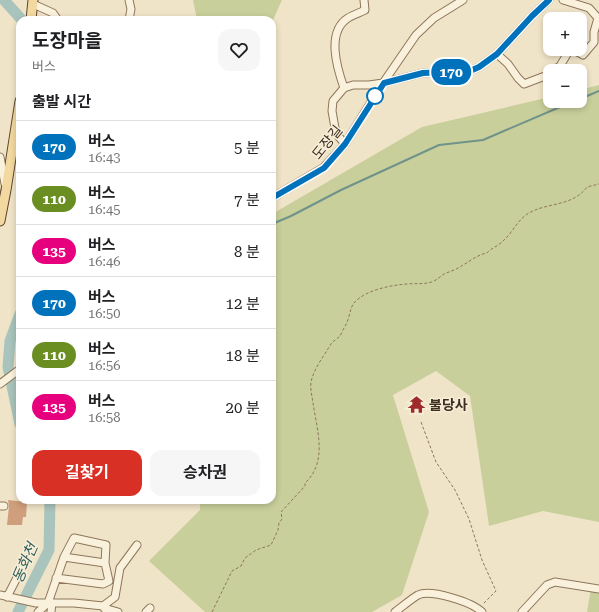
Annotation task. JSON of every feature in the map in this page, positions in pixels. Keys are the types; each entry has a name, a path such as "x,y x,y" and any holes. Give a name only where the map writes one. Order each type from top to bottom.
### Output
{"main road":[{"path":"32,16 33,4"},
{"path":"0,220 16,126"}],"street":[{"path":"129,0 131,9 130,16"},
{"path":"344,88 335,51 335,39 341,25 347,18 365,10 364,0"},
{"name":"도장길","path":"276,196 324,168 345,144 416,36 434,18 463,0"},
{"path":"345,144 339,137 335,128 332,111 333,101 344,88 353,85 384,83 423,73 470,71 479,67 497,54 549,0"},
{"path":"561,64 569,51 574,50 583,55 594,42 594,32 598,18 597,15 589,8 563,0"},
{"path":"33,4 52,13 55,16"},
{"path":"497,54 508,64 524,84 543,77"},
{"path":"0,157 6,190"},
{"path":"0,384 3,378 16,370"},
{"path":"51,612 50,603 56,578 64,557 74,538 106,545 105,563 109,581 103,584 56,578"},
{"path":"104,609 115,597 120,568 137,545"},
{"path":"64,557 105,563"},
{"path":"24,566 7,596 36,603 74,603 118,612"},
{"path":"522,612 547,585 554,582 599,589"},
{"path":"395,612 417,596 425,593 458,599 480,610"},
{"path":"38,612 50,603"}],"path":[{"path":"212,612 232,572 241,566 245,558 256,550 271,545 278,530 278,523 282,519 281,512 305,486 305,483 311,477 317,464 320,448 318,428 311,393 311,381 331,344 340,336 347,323 351,306 356,300 376,290 406,284 422,284 435,280 463,266 480,254 487,253 489,250 497,247 506,239 512,230 528,213 543,206 561,204 582,193 587,187 599,184"},
{"path":"421,422 436,462 455,490 469,519 482,560 496,591 480,610"}],"green space":[{"path":"193,0 282,0 275,16 196,16"},
{"path":"599,85 599,522 543,511 489,526 470,396 436,371 393,395 429,512 402,595 372,612 205,612 149,561 200,510 200,504 276,504 276,212 422,127 543,99 543,108 587,108 587,88"},
{"path":"599,587 599,612 587,612 591,588"}],"building":[{"path":"8,500 16,501 16,504 27,504 26,517 23,517 22,525 7,525 9,506"}],"waterway":[{"name":"동화천","path":"4,0 18,16"},
{"path":"587,96 599,91"},
{"path":"276,222 341,190 439,145 483,140 558,108"},
{"name":"동화천","path":"16,325 10,341 8,367 16,405"},
{"name":"동화천","path":"18,612 49,550 50,504"}],"bus line":[{"name":"170","path":"276,196 324,168 345,144 384,83 423,73 470,71 479,67 497,54 549,0"}],"place":[{"name":"불당사","path":"416,405"}]}
